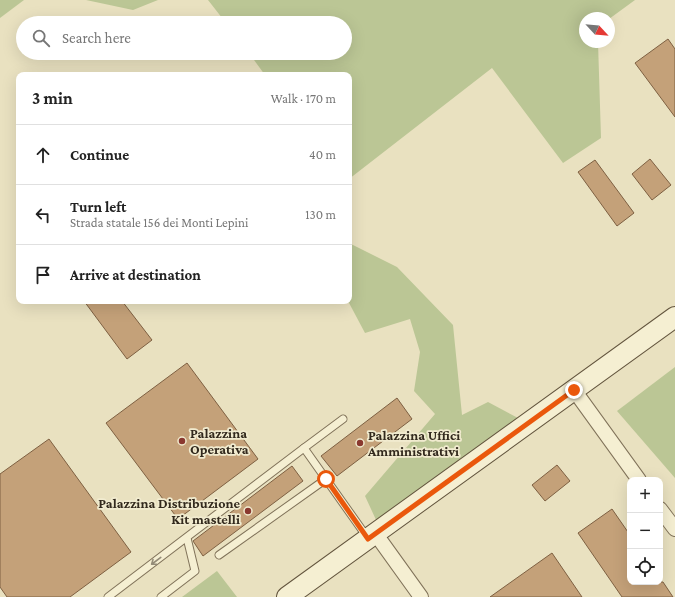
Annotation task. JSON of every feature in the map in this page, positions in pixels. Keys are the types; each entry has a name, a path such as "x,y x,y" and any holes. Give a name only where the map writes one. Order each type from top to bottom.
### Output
{"main road":[{"path":"287,597 675,317"}],"street":[{"path":"574,390 637,477"},
{"path":"663,512 675,529"},
{"path":"372,536 421,597"}],"lane":[{"path":"108,597 343,419"},
{"path":"304,448 326,479 372,536"},
{"path":"219,555 326,479"},
{"path":"161,597 195,572 187,538"}],"green space":[{"path":"0,0 24,0 0,18"},
{"path":"86,0 158,0 133,10"},
{"path":"208,0 635,0 615,15 615,12 579,12 579,48 598,48 601,138 563,163 492,68 352,177 352,72 263,72 254,60 352,60 352,16 221,16"},
{"path":"352,244 397,267 453,325 462,415 488,402 518,418 377,522 365,496 435,414 414,391 420,352 410,319 365,333 350,304 352,304"},
{"path":"675,367 675,478 617,411"},
{"path":"217,571 237,597 182,597"}],"building":[{"path":"668,39 675,49 675,117 635,63"},
{"path":"650,159 671,185 652,200 632,174"},
{"path":"595,160 634,213 617,226 578,172"},
{"path":"86,304 124,304 152,340 127,359"},
{"name":"Palazzina Operativa","path":"187,363 258,459 178,519 106,423"},
{"name":"Palazzina Uffici Amministrativi","path":"397,398 412,419 337,476 321,456"},
{"path":"49,439 131,552 70,597 7,597 0,587 0,474"},
{"path":"557,465 570,481 545,501 532,485"},
{"name":"Palazzina Distribuzione Kit mastelli","path":"292,466 303,481 203,556 193,541"},
{"path":"612,509 627,531 627,585 663,585 663,582 673,597 622,597 578,533"},
{"path":"552,553 582,597 490,597"}],"place":[{"name":"Palazzina Operativa","path":"182,441"},
{"name":"Palazzina Uffici Amministrativi","path":"360,443"},
{"name":"Palazzina Distribuzione Kit mastelli","path":"248,511"}],"route":[{"path":"326,479 368,539 574,390"}]}
